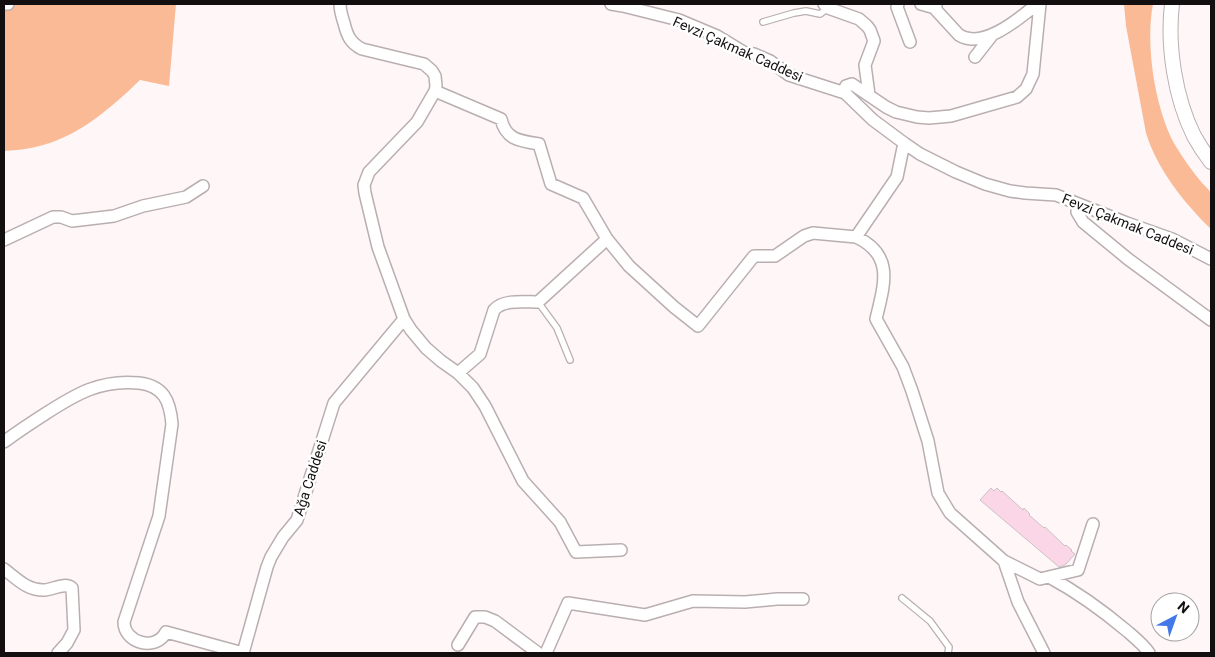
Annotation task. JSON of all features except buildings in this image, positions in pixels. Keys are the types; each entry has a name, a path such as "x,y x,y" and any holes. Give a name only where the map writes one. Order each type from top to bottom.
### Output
{"street":[{"path":"340,4 346,31 354,44 362,49 424,64 432,71 434,76 435,91 417,122 369,172 364,185 364,194 378,247 404,319 426,348 458,372 480,396 522,481 560,522 576,552 620,550"},
{"name":"Fevzi Çakmak Caddesi","path":"611,4 679,20 717,36 745,53 754,54 770,61 789,75 845,94 873,120 904,143 937,163 985,184 1010,191 1056,195 1172,239 1211,259"},
{"path":"898,4 910,42"},
{"path":"921,4 935,6 959,35 971,39 993,34 1011,25 1038,4"},
{"path":"845,94 846,86 852,84 896,112 928,118 951,116 1017,97 1026,89 1033,74 1038,4"},
{"path":"1172,4 1171,42 1175,75 1190,126 1211,162"},
{"path":"826,6 859,19 870,30 874,41 865,65 869,95"},
{"path":"975,57 993,34"},
{"path":"435,91 501,119 504,129 516,139 538,144 551,184 583,198 607,238 629,266 674,308 698,326 754,256 775,256 804,236 812,233 856,236 868,243 877,254 883,266 884,286 876,319 903,367 928,441 938,494 950,514 1004,562 1040,579 1078,570 1093,524"},
{"path":"856,236 897,177 904,143"},
{"path":"4,240 52,217 72,220 114,216 143,206 186,196 203,186"},
{"path":"1078,204 1078,212 1083,222 1128,259 1211,320"},
{"path":"458,372 480,354 496,307 503,303 538,302 607,238"},
{"name":"Ağa Caddesi","path":"243,653 267,567 283,537 297,520 334,403 404,319"},
{"path":"4,442 70,398 91,388 112,383 134,383 153,386 160,391 170,409 172,424 159,516 124,622 126,630 131,637 147,643 156,642 166,632 243,653"},
{"path":"1004,562 1018,602 1044,653"},
{"path":"4,569 25,586 33,589 53,589 65,585 72,588 74,630 70,639 58,653"},
{"path":"1048,577 1100,609 1149,653"},
{"path":"546,653 568,603 645,614 693,601 745,602 777,598 803,599"},
{"path":"458,646 475,617 485,617 499,624 538,653"}],"lane":[{"path":"763,22 806,11 820,14 826,6"},
{"path":"538,302 557,328 570,360"},
{"path":"902,598 930,622 949,647 948,653"}],"shaded area":[{"path":"4,4 176,4 169,86 140,80 107,110 70,134 38,146 4,151"},
{"path":"1124,4 1153,4 1150,38 1157,95 1162,114 1175,145 1212,197 1211,229 1181,197 1164,172 1151,146 1146,133 1126,26"}]}
